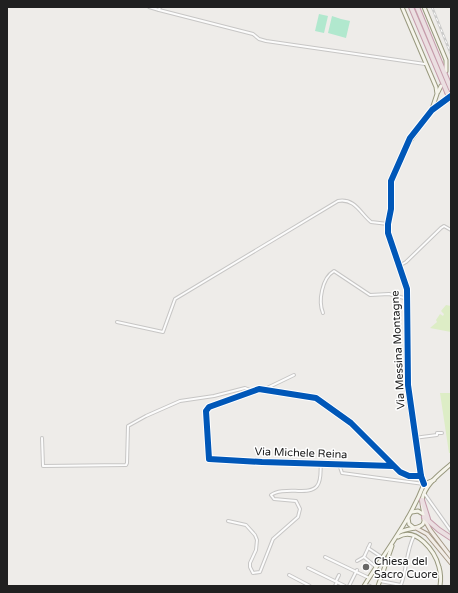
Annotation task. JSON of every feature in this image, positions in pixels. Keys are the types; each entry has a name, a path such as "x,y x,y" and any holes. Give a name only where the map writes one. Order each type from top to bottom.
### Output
{"highway":[{"path":"411,7 451,102"},
{"path":"417,7 451,89"},
{"path":"422,500 425,512 432,524"},
{"path":"424,517 451,538"}],"main road":[{"path":"424,517 431,531 451,557"},
{"path":"415,528 427,534 451,564"}],"street":[{"path":"149,7 160,8 253,34 260,40 427,64"},
{"path":"402,7 427,64 437,94"},
{"path":"424,7 446,60 446,70"},
{"path":"432,110 440,86"},
{"path":"432,110 451,96"},
{"name":"Via Messina Montagne","path":"426,488 420,476 408,385 407,289 390,241 388,224 391,209 390,188 392,175 410,138 432,110"},
{"path":"117,322 163,332 175,299 338,201 345,200 353,202 371,222 388,224"},
{"path":"399,267 441,228 444,226 451,228"},
{"path":"323,313 321,299 329,274 334,272 370,296 389,294 408,300"},
{"path":"265,389 294,374"},
{"path":"42,438 43,466 126,465 128,426 146,416 180,401 214,396 245,388 252,391 259,388 316,398 351,423 393,466 404,475 406,482"},
{"name":"Via Michele Reina","path":"252,391 209,407 206,411 209,458 393,466"},
{"path":"414,438 442,433"},
{"path":"228,521 246,525 255,535 257,545 250,563 250,567 253,572 260,572 274,539 298,516 300,509 296,501 274,499 271,495 276,492 309,490 315,488 319,482 321,464"},
{"path":"339,464 342,473 424,484 434,480"},
{"path":"399,534 404,530 422,526 424,517 422,500 426,488 451,464"},
{"path":"404,475 420,476"},
{"path":"378,586 386,565 387,555 418,501 424,484"},
{"path":"424,493 451,530"},
{"path":"410,514 418,511 424,517"},
{"path":"410,514 408,523 415,528"},
{"path":"404,530 406,534"},
{"path":"395,539 406,534 414,535 429,548 436,559 441,576 440,586"},
{"path":"380,581 401,585 408,559 408,547 414,535"},
{"path":"357,562 364,557 370,544"},
{"path":"368,548 383,558"},
{"path":"370,586 365,585 376,567 387,555"},
{"path":"325,557 369,578"},
{"path":"364,557 376,567"},
{"path":"380,562 386,565"},
{"path":"308,568 345,586"},
{"path":"349,586 356,571"},
{"path":"289,575 310,586"},
{"path":"335,586 339,575"}],"green space":[{"path":"319,14 328,16 324,33 315,31"},
{"path":"332,16 350,21 346,38 328,33"},
{"path":"446,305 451,306 451,332 430,328 437,322 436,320 440,314 443,316 444,314 441,311"},
{"path":"440,393 451,393 451,453 449,453"}],"railway":[{"path":"432,7 451,54"}],"cycle path":[{"path":"424,484 421,476 408,385 407,289 388,233 388,224 391,209 391,181 410,138 432,110 451,96"},
{"path":"393,466 209,459 206,411 209,407 259,389 316,398 351,423 400,472 409,476 421,476"}],"place":[{"name":"Chiesa del Sacro Cuore","path":"366,567"}]}
